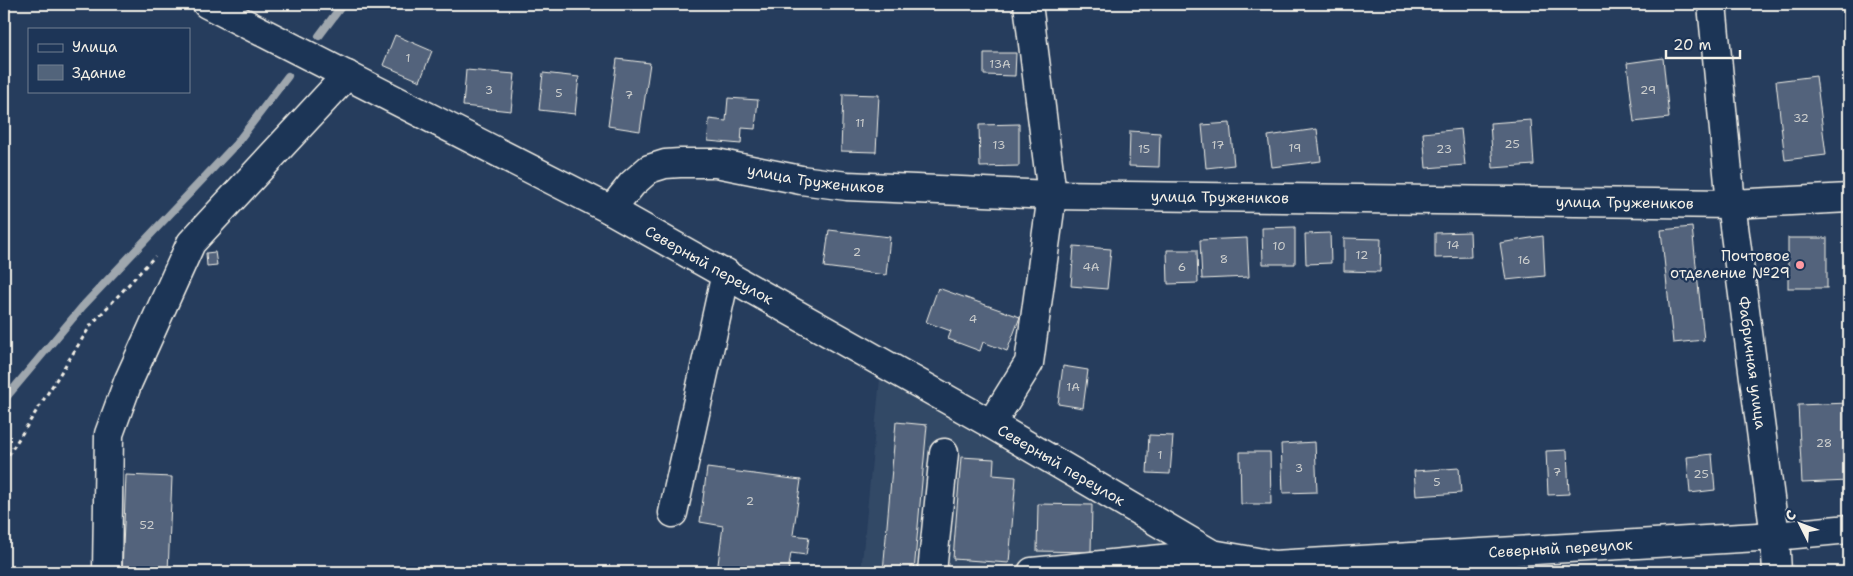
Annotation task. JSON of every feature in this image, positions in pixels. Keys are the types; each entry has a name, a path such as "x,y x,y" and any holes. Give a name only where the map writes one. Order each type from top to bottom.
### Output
{"street":[{"name":"Северный переулок","path":"207,4 611,210 991,424 1212,554 1274,565 1775,536 1849,529"},
{"path":"991,424 1029,363 1052,195 1028,4"},
{"name":"Фабричная улица","path":"1712,4 1731,204 1775,536 1777,572"},
{"path":"107,572 109,434 128,382 191,243 347,75"},
{"name":"улица Тружеников","path":"611,210 632,184 649,169 665,164 680,163 716,163 800,180 847,186 1052,195 1731,204 1849,198"},
{"path":"673,513 726,274"},
{"path":"932,572 944,453"},
{"path":"1032,572 1212,554"}],"shaded area":[{"path":"880,379 1172,547 1176,572 861,572"}],"building":[{"path":"395,35 432,51 420,81 383,65"},
{"path":"984,53 1016,53 1015,76 984,75"},
{"path":"1663,58 1669,118 1634,122 1627,63"},
{"path":"617,59 650,63 640,131 608,126"},
{"path":"466,70 515,74 511,111 463,106"},
{"path":"543,73 579,77 575,114 539,110"},
{"path":"1816,76 1826,155 1785,160 1776,81"},
{"path":"843,94 879,95 876,152 841,151"},
{"path":"728,98 758,100 755,129 742,128 741,144 708,141 709,119 726,121"},
{"path":"1531,120 1534,165 1493,168 1490,123"},
{"path":"1230,123 1234,165 1206,168 1202,125"},
{"path":"1019,124 1019,166 980,167 979,125"},
{"path":"1317,129 1321,161 1272,167 1268,136"},
{"path":"1461,129 1465,165 1426,168 1423,133"},
{"path":"1130,131 1160,133 1159,167 1129,166"},
{"path":"1295,227 1295,264 1263,264 1262,228"},
{"path":"1692,227 1704,340 1673,343 1661,230"},
{"path":"829,230 890,237 886,275 824,267"},
{"path":"1470,232 1471,257 1435,258 1435,233"},
{"path":"1330,233 1331,263 1306,264 1305,234"},
{"path":"1543,236 1545,276 1506,280 1500,243"},
{"path":"1247,238 1249,277 1202,279 1200,240"},
{"path":"1344,238 1381,239 1380,272 1344,271"},
{"path":"1788,238 1827,238 1827,288 1788,288"},
{"path":"1074,246 1111,249 1107,289 1071,286"},
{"path":"1167,250 1197,250 1198,283 1168,284"},
{"path":"215,252 217,265 207,266 206,253"},
{"path":"938,288 1020,317 1007,351 983,342 980,351 948,339 951,331 926,322"},
{"path":"1063,366 1088,370 1083,408 1058,404"},
{"path":"1849,403 1849,481 1802,483 1798,405"},
{"path":"896,422 927,425 914,572 883,572"},
{"path":"1149,435 1173,436 1170,474 1147,473"},
{"path":"1315,442 1317,492 1283,493 1281,444"},
{"path":"1567,450 1569,494 1548,495 1546,451"},
{"path":"1240,452 1270,452 1271,504 1241,504"},
{"path":"1712,454 1715,490 1690,493 1687,457"},
{"path":"961,457 994,459 993,475 1016,477 1009,563 953,559"},
{"path":"707,468 801,480 793,535 809,537 806,555 791,553 788,572 717,572 723,526 700,522"},
{"path":"1459,468 1461,493 1416,496 1414,471"},
{"path":"126,475 172,477 168,572 122,572"},
{"path":"1038,504 1092,505 1091,552 1037,551"}],"waterway":[{"path":"319,36 343,4"},
{"path":"4,400 83,306 236,144 288,76"}],"place":[{"name":"Почтовое отделение №29","path":"1800,265"}]}
